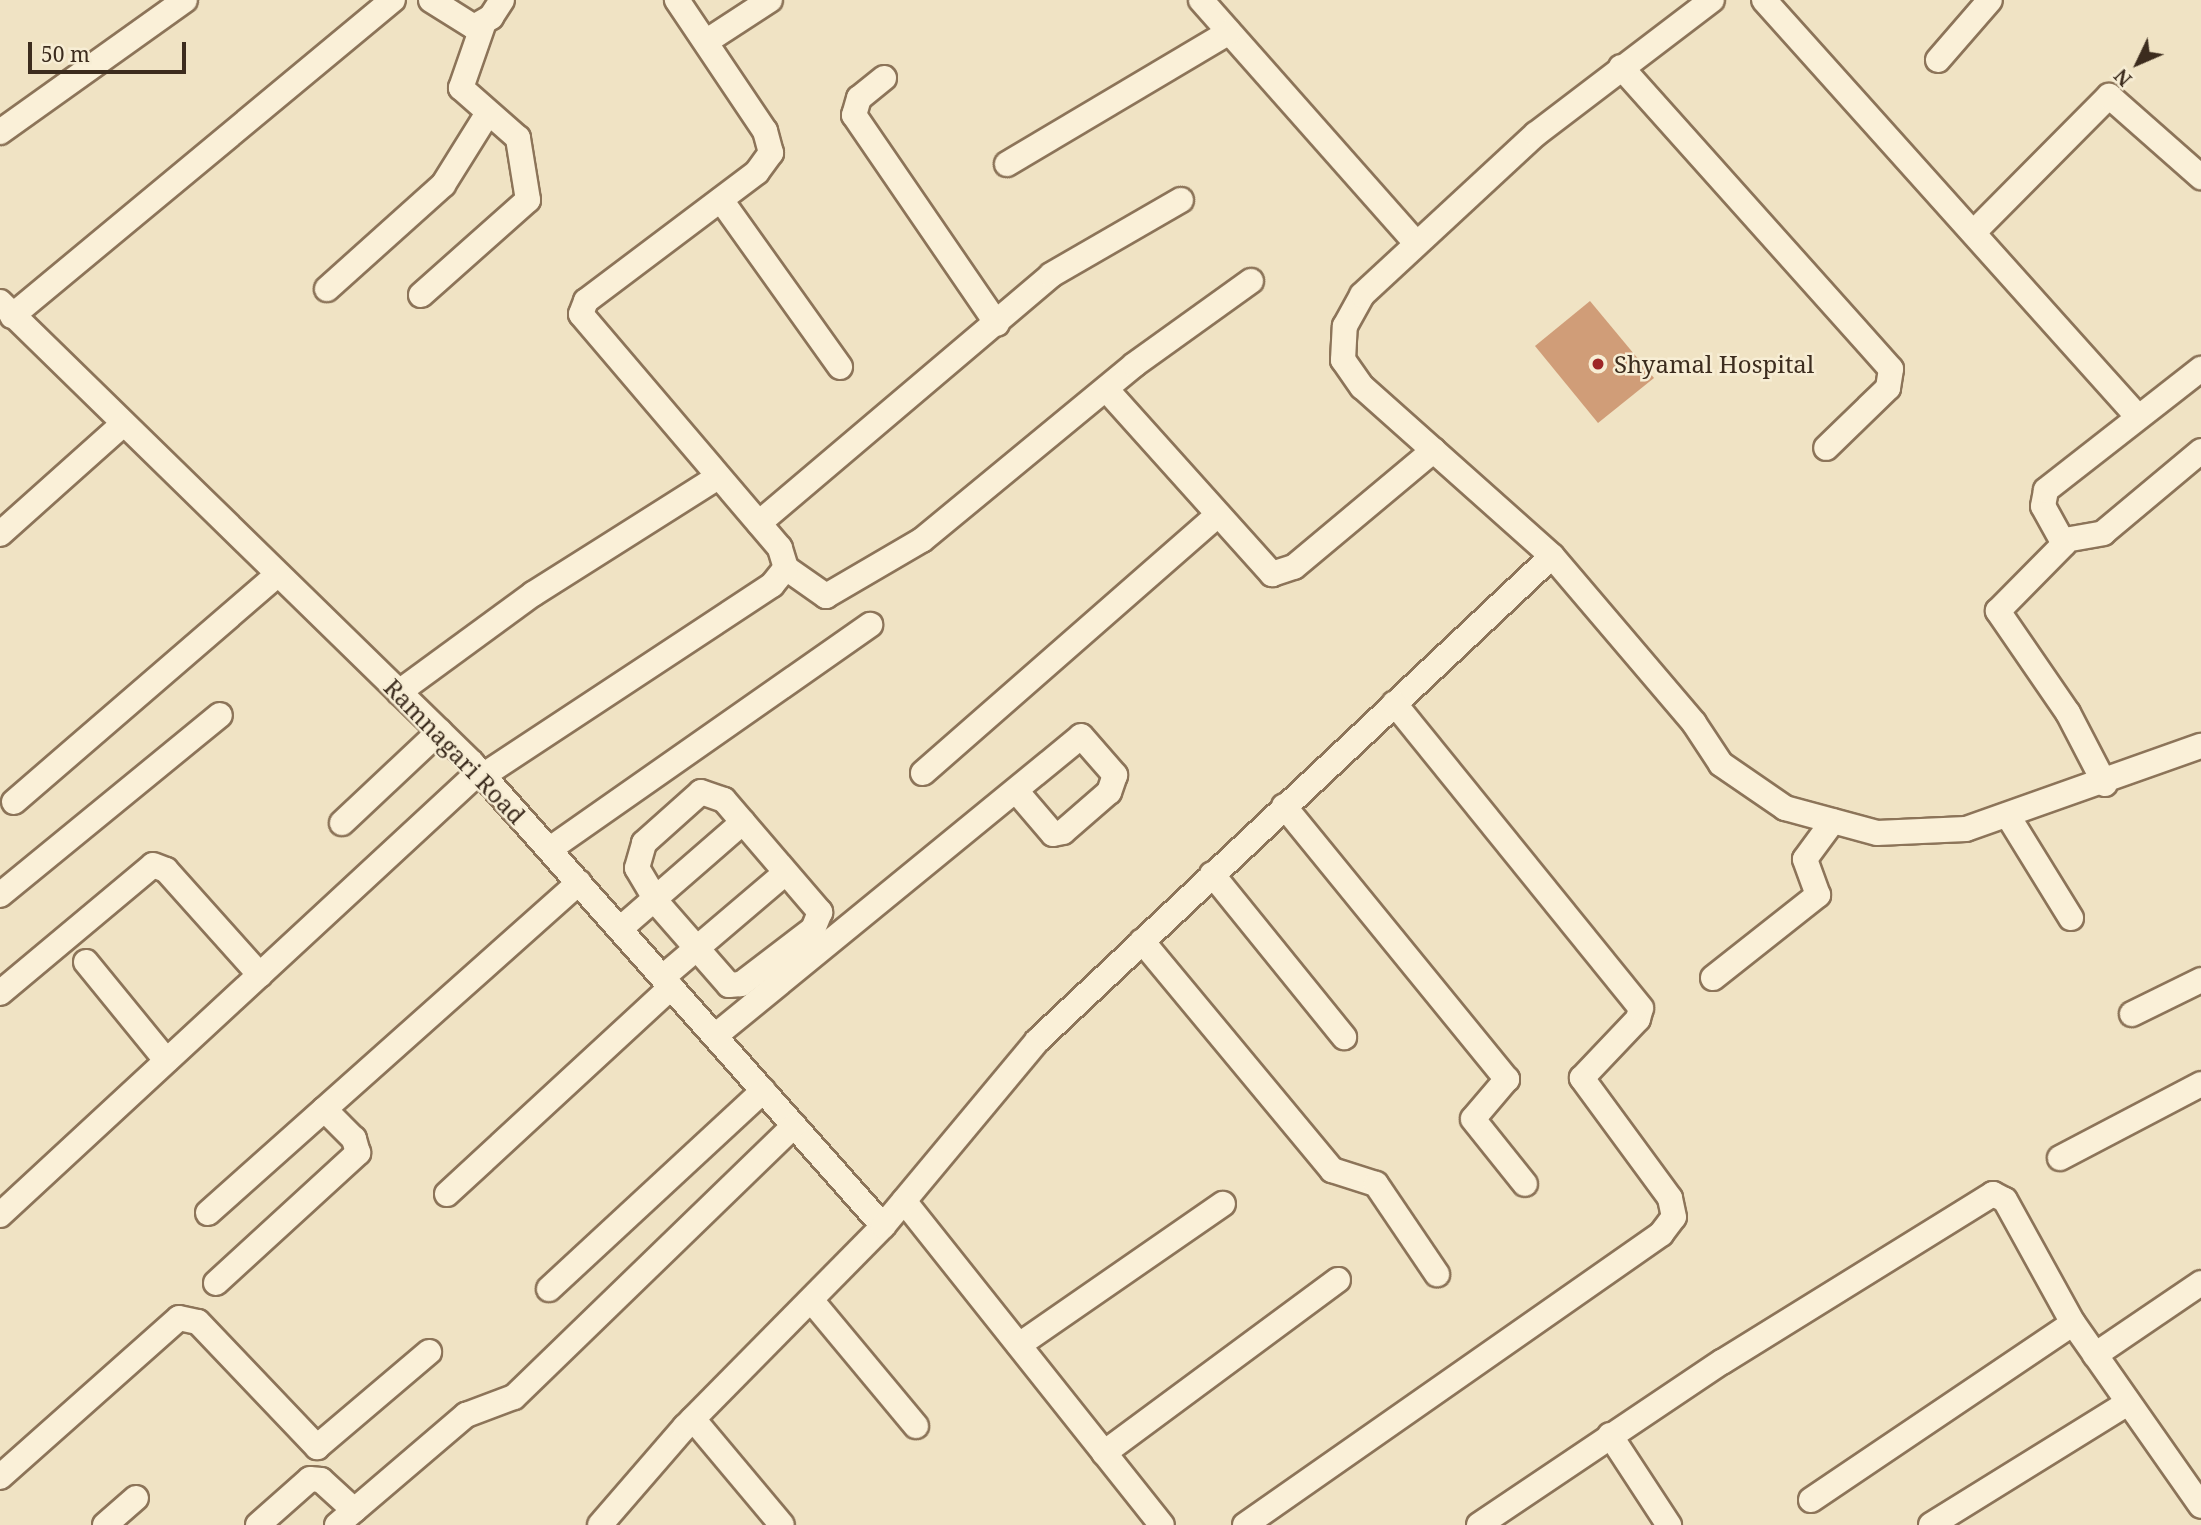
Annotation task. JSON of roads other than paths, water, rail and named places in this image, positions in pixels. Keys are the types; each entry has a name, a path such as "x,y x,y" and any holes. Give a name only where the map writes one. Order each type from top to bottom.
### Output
{"street":[{"path":"0,132 185,0"},
{"path":"6,309 393,0"},
{"path":"431,0 466,26 483,25"},
{"path":"421,295 528,200 518,138 488,113 460,84 483,25 502,0"},
{"path":"677,0 707,41 771,144 765,165 586,301 581,314 759,523 786,568 821,595 831,594 953,519 1106,389 1251,281"},
{"path":"707,41 770,0"},
{"path":"1202,0 1416,243"},
{"path":"1712,0 1621,67 1416,243 1362,295 1345,326 1343,360 1362,387 1552,556 1694,723 1721,764 1785,808 1877,833 1966,828 2105,784 2201,746"},
{"path":"1764,0 2138,417"},
{"path":"1938,60 1990,0"},
{"path":"1007,164 1229,32"},
{"path":"1621,67 1891,369 1888,388 1826,448"},
{"path":"884,78 859,99 854,115 997,324"},
{"path":"1974,232 2109,96 2201,177"},
{"path":"327,289 428,201 488,113"},
{"path":"721,200 841,367"},
{"path":"759,523 1067,265 1181,200"},
{"name":"Ramnagari Road","path":"6,309 482,773 883,1226"},
{"path":"2065,540 2043,506 2043,494 2201,369"},
{"path":"1106,389 1266,570 1279,575 1434,450"},
{"path":"0,534 122,425"},
{"path":"2105,784 2068,713 1997,615 2065,540 2103,533 2201,451"},
{"path":"399,692 533,594 718,477"},
{"path":"923,773 1218,515"},
{"path":"600,1525 693,1419 883,1226 1037,1041 1552,556"},
{"path":"0,1215 482,773 772,585 786,568"},
{"path":"14,802 277,575"},
{"path":"550,849 870,625"},
{"path":"1245,1525 1661,1234 1674,1217 1670,1198 1582,1078 1639,1019 1641,1008 1394,703"},
{"path":"0,895 220,715"},
{"path":"342,823 440,731"},
{"path":"701,792 716,792 785,873 820,912 813,929 755,978 729,985 655,898 636,855 701,792"},
{"path":"715,1036 1018,793"},
{"path":"1284,806 1507,1079 1473,1119 1525,1184"},
{"path":"2008,816 2071,918"},
{"path":"1713,978 1814,900 1820,889 1806,854 1833,821"},
{"path":"620,929 743,822"},
{"path":"0,993 153,865 166,870 260,975"},
{"path":"447,1194 667,982 696,947 785,873"},
{"path":"1212,874 1344,1037"},
{"path":"208,1213 579,883"},
{"path":"1142,941 1332,1170 1376,1184 1437,1274"},
{"path":"86,962 166,1060"},
{"path":"2132,1014 2201,980"},
{"path":"2060,1158 2201,1084"},
{"path":"549,1289 763,1091"},
{"path":"216,1283 358,1153 354,1139 324,1109"},
{"path":"258,1525 310,1479 321,1480 346,1518 466,1415 514,1397 794,1126"},
{"path":"1479,1525 1610,1435 1993,1194 2005,1200 2073,1323 2128,1403 2192,1476 2201,1506"},
{"path":"904,1201 1161,1525"},
{"path":"1019,1345 1223,1204"},
{"path":"1104,1452 1338,1280"},
{"path":"2095,1354 2201,1283"},
{"path":"811,1300 916,1426"},
{"path":"0,1477 179,1318 198,1322 317,1447 429,1352"},
{"path":"1811,1500 2073,1323"},
{"path":"1931,1525 2128,1403"},
{"path":"693,1419 782,1525"},
{"path":"1610,1435 1669,1525"},
{"path":"105,1525 136,1498"}],"place":[{"name":"Shyamal Hospital","path":"1598,364"}]}
